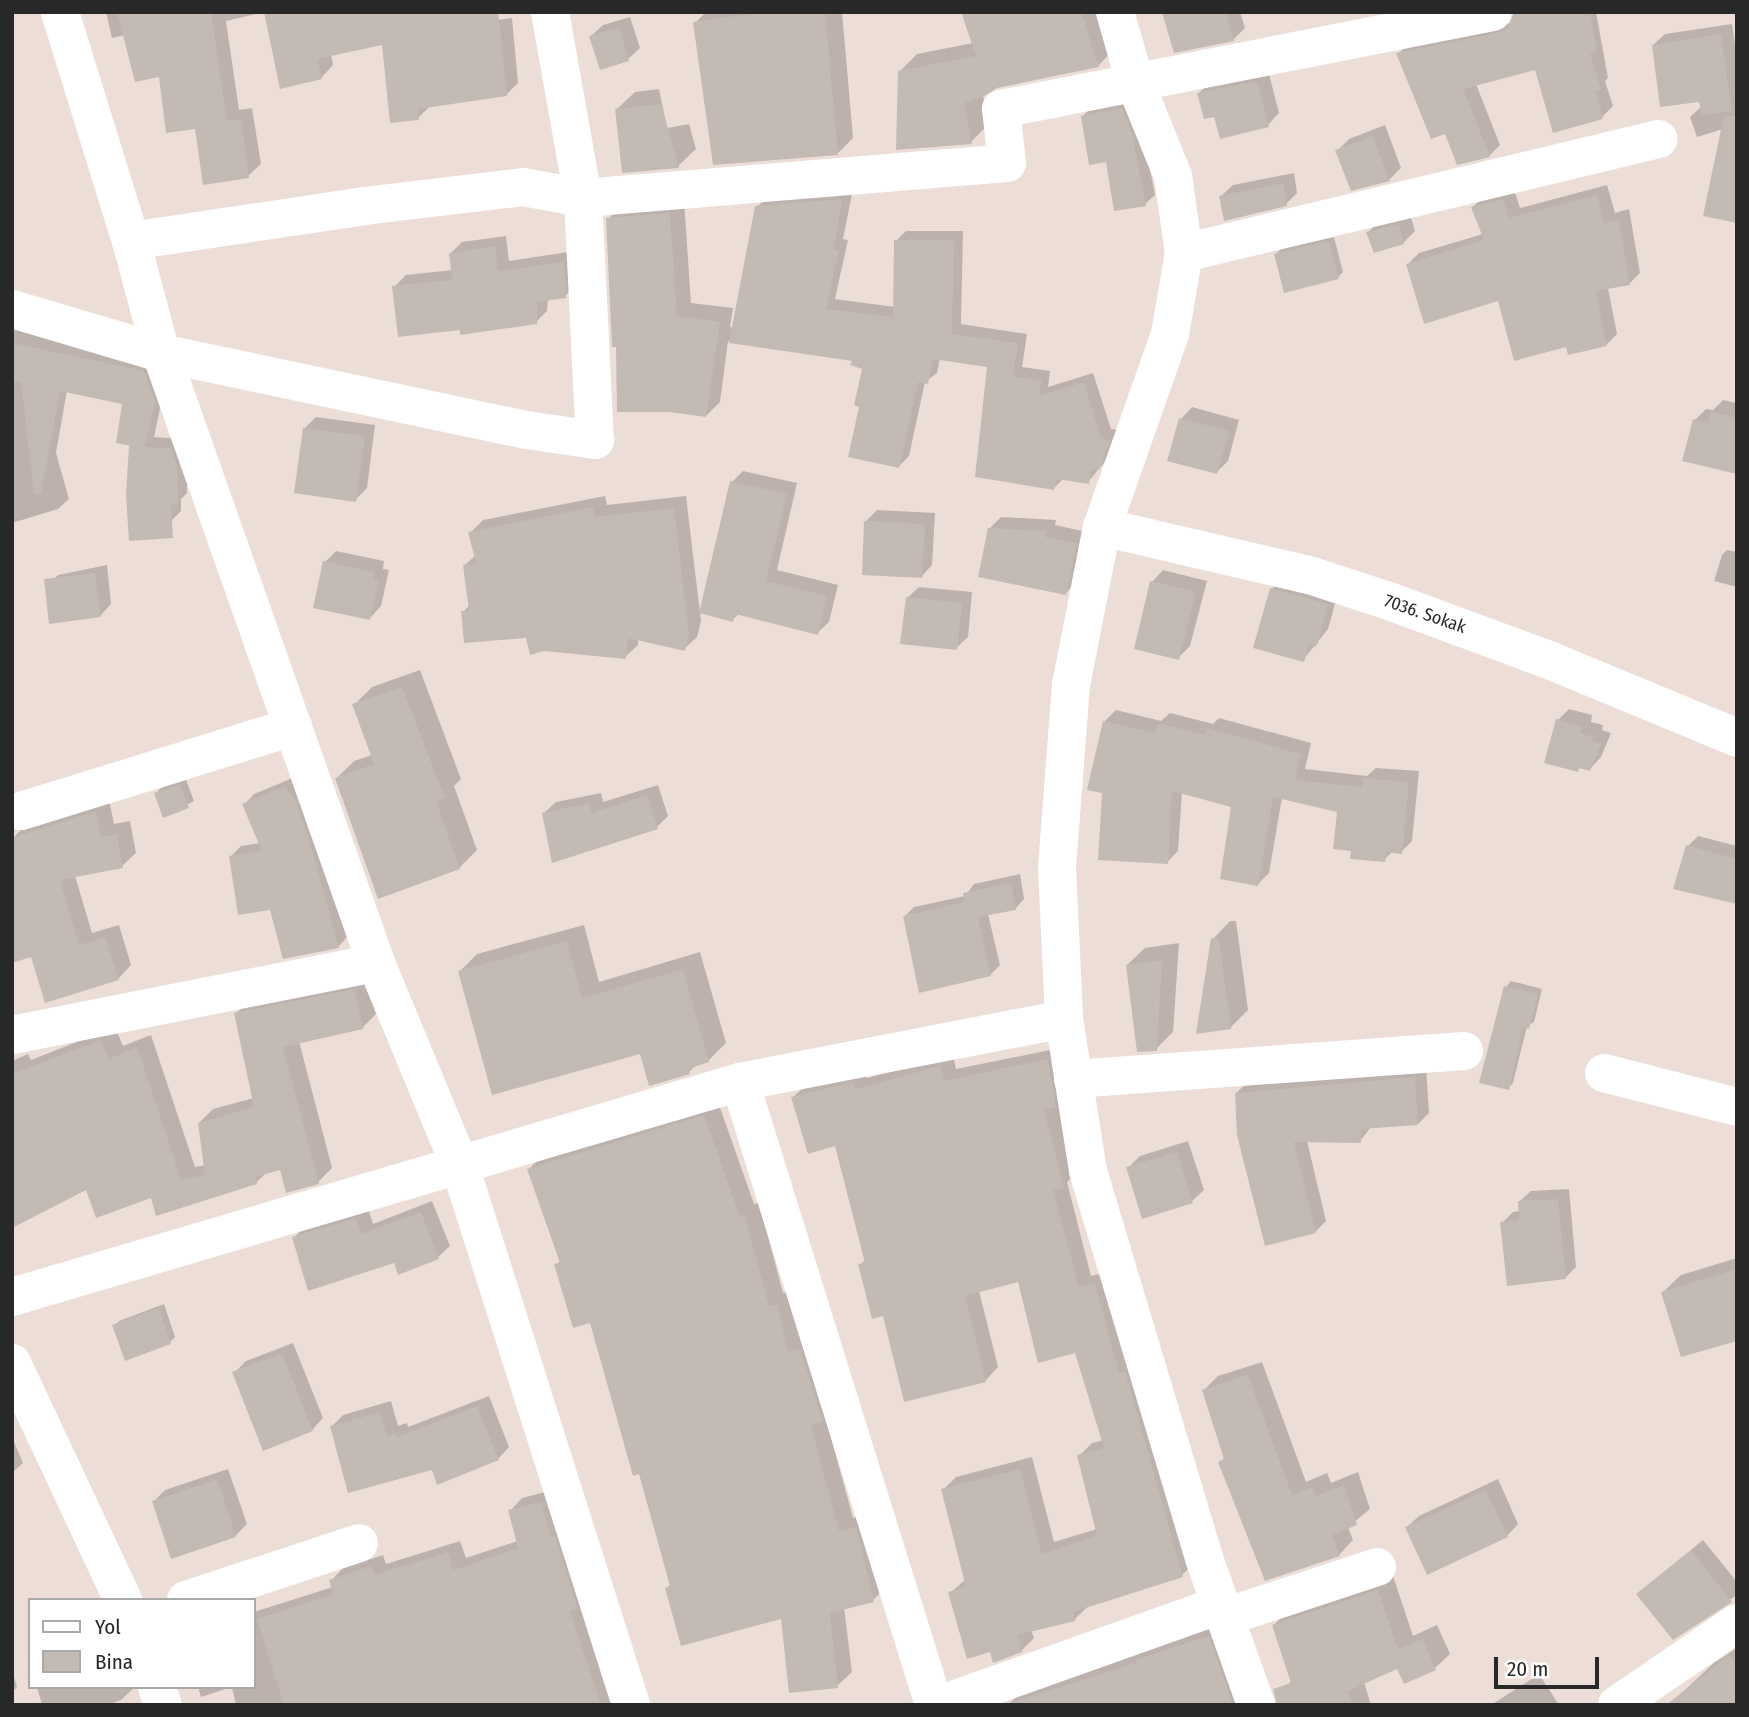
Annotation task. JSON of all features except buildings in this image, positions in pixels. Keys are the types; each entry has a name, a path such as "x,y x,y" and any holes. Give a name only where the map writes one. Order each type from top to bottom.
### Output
{"street":[{"path":"60,12 131,241 160,352 376,963 459,1163 625,1703"},
{"path":"12,309 160,352 513,427 595,440 583,198 550,12"},
{"path":"1115,12 1136,85 1173,176 1184,253 1170,334 1102,527 1071,685 1058,855 1063,1019 1088,1171 1223,1611 1256,1705"},
{"path":"131,241 364,206 523,187 583,198 1007,163 1001,109 1136,85 1493,12"},
{"path":"1184,253 1659,139"},
{"name":"7036. Sokak","path":"1102,527 1309,575 1377,597 1525,650 1737,738"},
{"path":"21,811 293,727"},
{"path":"12,1035 376,963"},
{"path":"12,1297 740,1082 1063,1019"},
{"path":"1073,1079 1464,1051"},
{"path":"1604,1073 1737,1107"},
{"path":"740,1082 933,1705"},
{"path":"12,1363 122,1598"},
{"path":"192,1598 359,1543"},
{"path":"939,1705 1223,1611 1377,1567"},
{"path":"1617,1705 1737,1623"}]}
